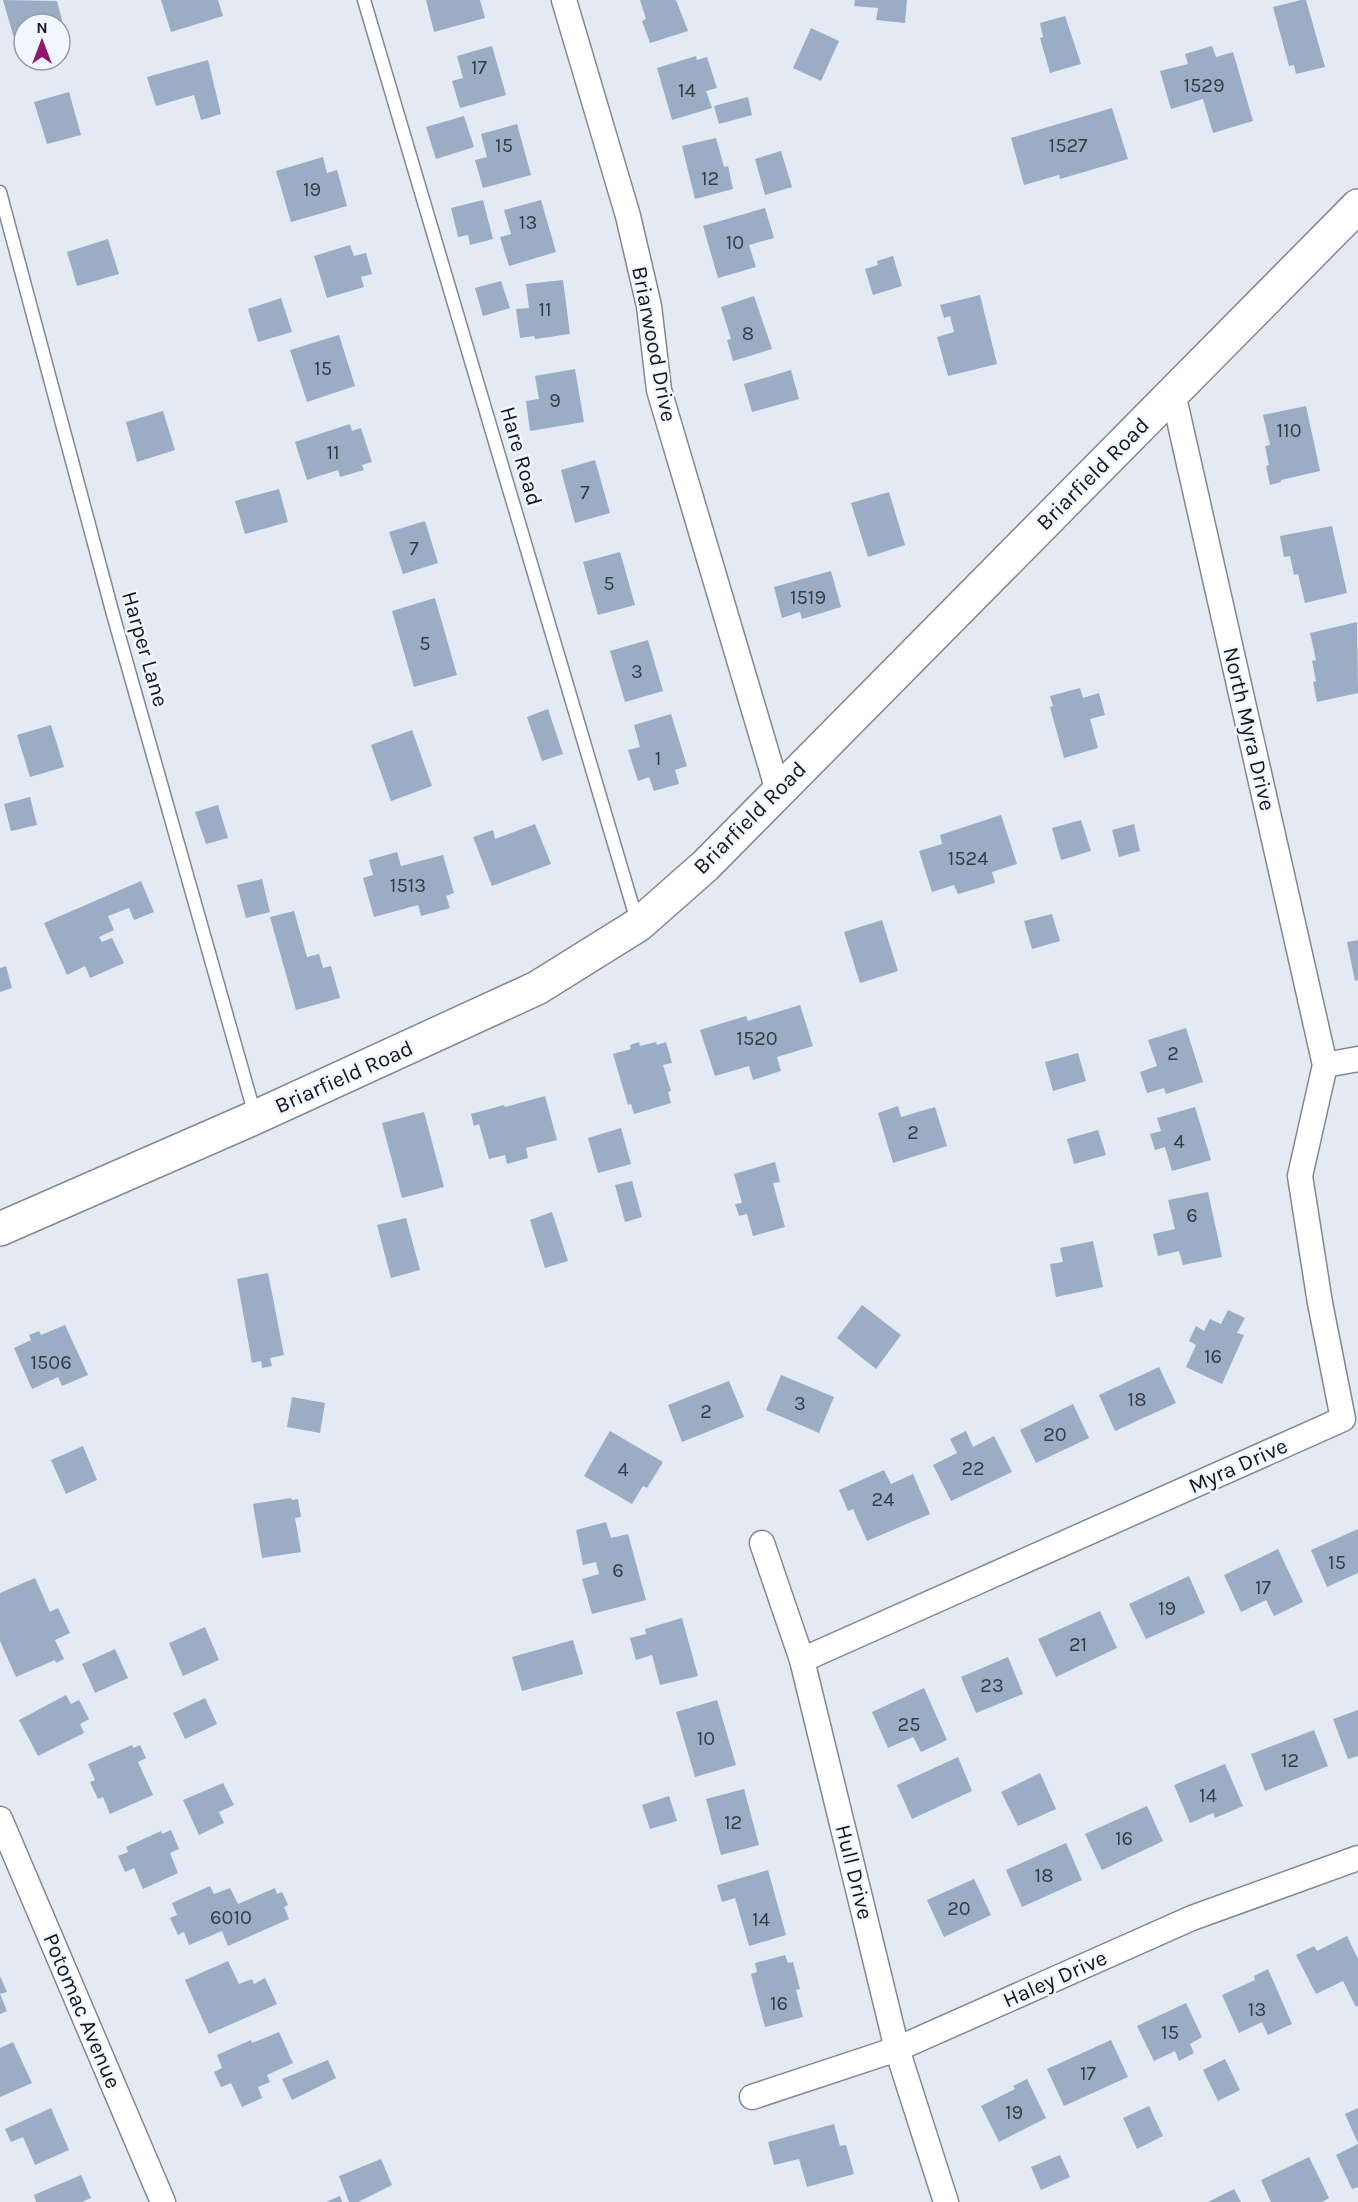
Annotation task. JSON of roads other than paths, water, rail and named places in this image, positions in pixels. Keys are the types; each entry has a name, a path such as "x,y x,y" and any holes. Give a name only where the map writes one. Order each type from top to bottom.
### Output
{"main road":[{"name":"Briarfield Road","path":"0,1229 256,1117 537,988 638,925 705,866 1358,206"}],"street":[{"name":"Briarwood Drive","path":"564,0 628,216 649,306 659,390 778,791"},
{"name":"North Myra Drive","path":"1173,393 1325,1065"},
{"path":"1325,1065 1358,1059"},
{"name":"Myra Drive","path":"802,1660 1343,1419 1320,1303 1300,1176 1325,1065"},
{"name":"Hull Drive","path":"762,1543 802,1660 897,2049 946,2202"},
{"name":"Potomac Avenue","path":"0,1819 163,2202"},
{"name":"Haley Drive","path":"752,2097 897,2049 1192,1918 1358,1858"}],"lane":[{"name":"Hare Road","path":"364,0 638,925"},
{"name":"Harper Lane","path":"0,192 117,629 256,1117"}]}
